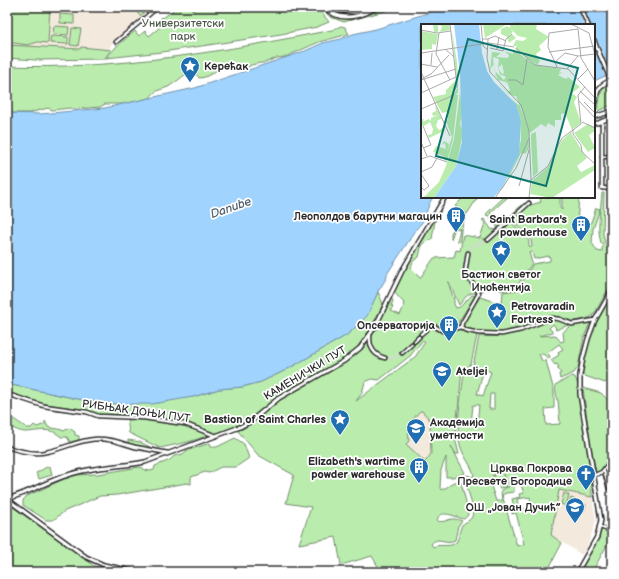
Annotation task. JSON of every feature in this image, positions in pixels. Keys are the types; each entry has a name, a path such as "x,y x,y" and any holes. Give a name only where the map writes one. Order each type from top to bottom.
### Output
{"main road":[{"path":"325,7 333,14 341,17 358,16 381,7"},
{"path":"332,7 347,12 372,10"},
{"path":"580,7 588,24"},
{"path":"595,43 612,83"},
{"path":"595,102 599,87 603,83 612,80"},
{"path":"595,117 611,111"},
{"name":"КАМЕНИЧКИ ПУТ","path":"7,499 23,494 68,474 132,464 169,453 246,424 279,398 350,357 360,348 370,335 402,271 444,198"},
{"path":"577,572 597,537 600,527 601,512 580,394 580,379 588,339 595,320 612,290"},
{"path":"7,499 86,558 104,565 136,572"}],"street":[{"path":"144,7 150,14"},
{"path":"116,42 158,7"},
{"path":"595,124 612,117"},
{"path":"602,121 602,188 612,189"},
{"path":"602,157 612,156"},
{"path":"488,240 529,203"},
{"path":"461,327 479,293 465,271 468,253"},
{"path":"415,341 430,326 434,326 443,331 461,327 465,330 478,333 502,334 521,330 551,318 559,319 572,324 595,320"},
{"path":"370,335 372,350 379,356 385,358"},
{"path":"402,353 412,344"},
{"name":"РИБЊАК ДОЊИ ПУТ","path":"7,394 44,406 87,412 98,416 144,418 185,424 216,436"},
{"path":"7,447 22,452 39,453 51,451 81,441 110,439 137,447 169,453"},
{"path":"595,475 600,474 612,459"},
{"path":"604,470 609,488 612,489"},
{"path":"600,527 612,531"}],"shaded area":[{"path":"7,7 157,7 111,45 109,51 7,46"},
{"path":"420,411 422,411 430,420 431,454 425,463 406,444 409,441 408,434 411,423"},
{"name":"ОШ „Јован Дучић”","path":"559,490 592,497 596,521 587,547 582,555 551,535"}],"green space":[{"path":"8,7 50,7 48,43 38,42 28,45 7,42"},
{"path":"133,7 143,7 146,11 140,16"},
{"name":"Универзитетски парк","path":"177,7 189,7 193,11 198,7 317,7 329,22 317,27 281,34 162,52 106,58 117,46 135,31 139,36 145,31 149,36 164,24 160,19"},
{"path":"320,7 325,7 340,17 363,15 386,7 400,7 344,22 330,17"},
{"path":"327,7 360,13 343,15 335,13"},
{"path":"60,14 74,15 74,24 60,23"},
{"path":"54,26 69,27 68,35 53,34"},
{"path":"341,26 345,27 349,34 319,42 285,57 251,65 244,70 236,69 230,64 211,74 199,78 192,72 188,72 168,87 156,92 150,98 123,104 105,104 100,107 52,110 48,108 29,113 7,113 7,66 89,65 130,62 211,52 332,30"},
{"path":"72,28 81,29 78,46 70,45"},
{"path":"51,36 68,37 68,44 50,43"},
{"path":"7,45 80,49 81,47 111,50 104,59 36,60 7,58"},
{"path":"609,84 612,91 612,105 598,111 597,109 603,88"},
{"path":"602,193 604,193 603,234 605,242 602,244 599,224"},
{"path":"463,198 477,198 467,214 455,206"},
{"path":"503,198 507,198 490,213 500,225 524,203 525,204 498,228 486,214"},
{"path":"540,198 560,198 560,208 562,210 562,198 579,198 577,223 590,225 596,208 600,209 593,229 592,243 597,251 602,252 602,248 612,236 612,282 596,311 591,317 576,322 559,317 548,317 520,328 501,332 472,331 464,328 463,325 480,297 499,303 502,302 503,292 517,290 533,264 550,261 550,257 548,256 534,259 532,252 529,252 532,263 514,289 501,291 500,289 489,285 481,292 467,274 467,253 464,272 475,288 476,294 469,294 459,305 448,282 456,308 460,307 472,295 475,296 457,324 452,327 477,335 471,364 462,371 455,438 459,454 456,454 451,446 465,473 453,477 446,477 446,457 441,470 440,488 441,490 453,482 461,482 468,515 464,519 449,514 438,517 437,521 440,522 451,519 458,519 462,521 458,526 455,540 436,540 431,544 433,547 452,545 455,543 458,539 462,525 470,520 473,513 472,504 464,479 467,475 473,477 474,474 461,448 458,421 464,373 473,367 479,336 492,337 511,334 547,320 555,319 568,325 556,330 553,324 549,328 553,332 539,336 555,335 561,342 564,341 563,333 571,326 590,323 584,337 578,367 574,373 560,379 559,374 561,373 557,368 559,367 551,360 559,355 558,352 563,349 559,344 547,353 550,356 549,359 543,354 539,354 542,361 546,361 554,391 554,408 545,409 546,425 560,424 555,385 572,376 575,377 577,382 591,474 592,497 559,490 551,535 562,543 547,572 381,572 372,556 341,565 336,537 299,544 311,507 286,503 294,475 258,455 238,431 251,423 273,404 351,359 369,340 391,297 393,301 391,306 393,307 391,311 400,315 404,303 394,292 397,283 440,210 441,211 435,221 432,239 424,243 419,257 412,265 411,269 420,278 434,258 454,257 456,250 460,251 463,235 480,238 485,223 482,220 484,219 492,230 494,229 496,231 487,239 482,239 489,241 510,223 512,223 529,241 529,246 532,247 531,239 513,222 512,219 527,206 541,202","holes":["423,340 425,342 415,357 356,401 362,393 365,382 372,379 379,380 410,356","484,369 491,372 483,396 477,394","490,394 494,394 494,409 489,409","473,405 479,405 477,425 471,424","420,411 422,411 430,420 431,454 425,462 406,444 409,441 409,428","496,474 494,476 499,488 507,487 503,474 510,486 501,490 502,501 496,501 491,486 495,482 492,476","520,483 524,493 519,494 520,497 512,499 514,507 511,508 512,514 516,513 524,544 517,546 502,495 514,492 514,485","530,497 532,508 519,510 517,499"]},
{"path":"463,213 466,214 461,230 460,242 457,241 460,229 455,228 451,239 451,233"},
{"path":"378,292 383,304 371,328 355,351 342,360 281,394 244,423 219,433 215,433 186,422 147,416 101,415 81,409 45,404 7,392 7,384 83,400 193,397 219,389 242,387 261,382 286,370 347,335 360,323"},
{"path":"612,293 612,376 605,383 582,375 588,342"},
{"path":"583,388 601,393 612,404 612,459 600,474 596,473 590,443"},
{"path":"127,417 186,426 207,436 160,448 129,433"},
{"path":"12,418 27,428 31,428 34,425 37,427 45,424 45,421 50,428 64,431 69,428 75,432 75,435 79,436 79,440 70,442 67,437 61,437 53,432 44,430 23,432 10,427 8,428 7,433 8,420"},
{"path":"235,438 244,444 249,458 236,467 221,467 209,473 205,472 191,477 191,484 187,483 117,495 100,496 65,511 53,520 46,520 23,505 23,500 27,496 64,479 77,475 98,474 139,467 150,471 154,470 155,466 170,460 174,456 183,454 186,451 210,443 211,447 217,447"},
{"path":"128,440 140,442 154,449 128,444"},
{"path":"50,466 52,475 39,479 36,473"},
{"path":"564,493 569,495 566,506 561,504"},
{"path":"571,498 586,505 583,512 568,505"},
{"path":"7,503 94,566 122,572 7,572"},
{"path":"600,527 611,530 610,534 612,536 592,572 578,572"}],"water":[{"name":"Danube","path":"447,7 612,7 612,73 595,81 595,24 421,24 421,198 432,198 423,221 413,234 378,290 367,316 347,335 286,370 261,382 242,387 219,389 193,397 152,404 116,404 83,400 7,384 7,113 40,114 105,108 195,88 305,51 323,43 376,29"}],"pier":[{"path":"577,7 584,7 591,24 584,24"},
{"path":"595,34 612,75 606,78 595,50"}],"tunnel":[{"path":"468,253 471,247 488,240"},
{"path":"385,358 393,358 402,353"}],"place":[{"name":"Керећак","path":"190,83"},
{"name":"Леополдов барутни магацин","path":"456,233"},
{"name":"Saint Barbara's powderhouse","path":"581,242"},
{"name":"Бастион светог Иноћентија","path":"501,267"},
{"name":"Petrovaradin Fortress","path":"497,329"},
{"name":"Опсерваторија","path":"449,342"},
{"name":"Ateljei","path":"442,388"},
{"name":"Bastion of Saint Charles","path":"340,436"},
{"name":"Академија уметности","path":"416,445"},
{"name":"Elizabeth's wartime powder warehouse","path":"419,484"},
{"name":"Црква Покрова Пресвете Богородице","path":"586,491"},
{"name":"ОШ „Јован Дучић”","path":"575,524"}]}
